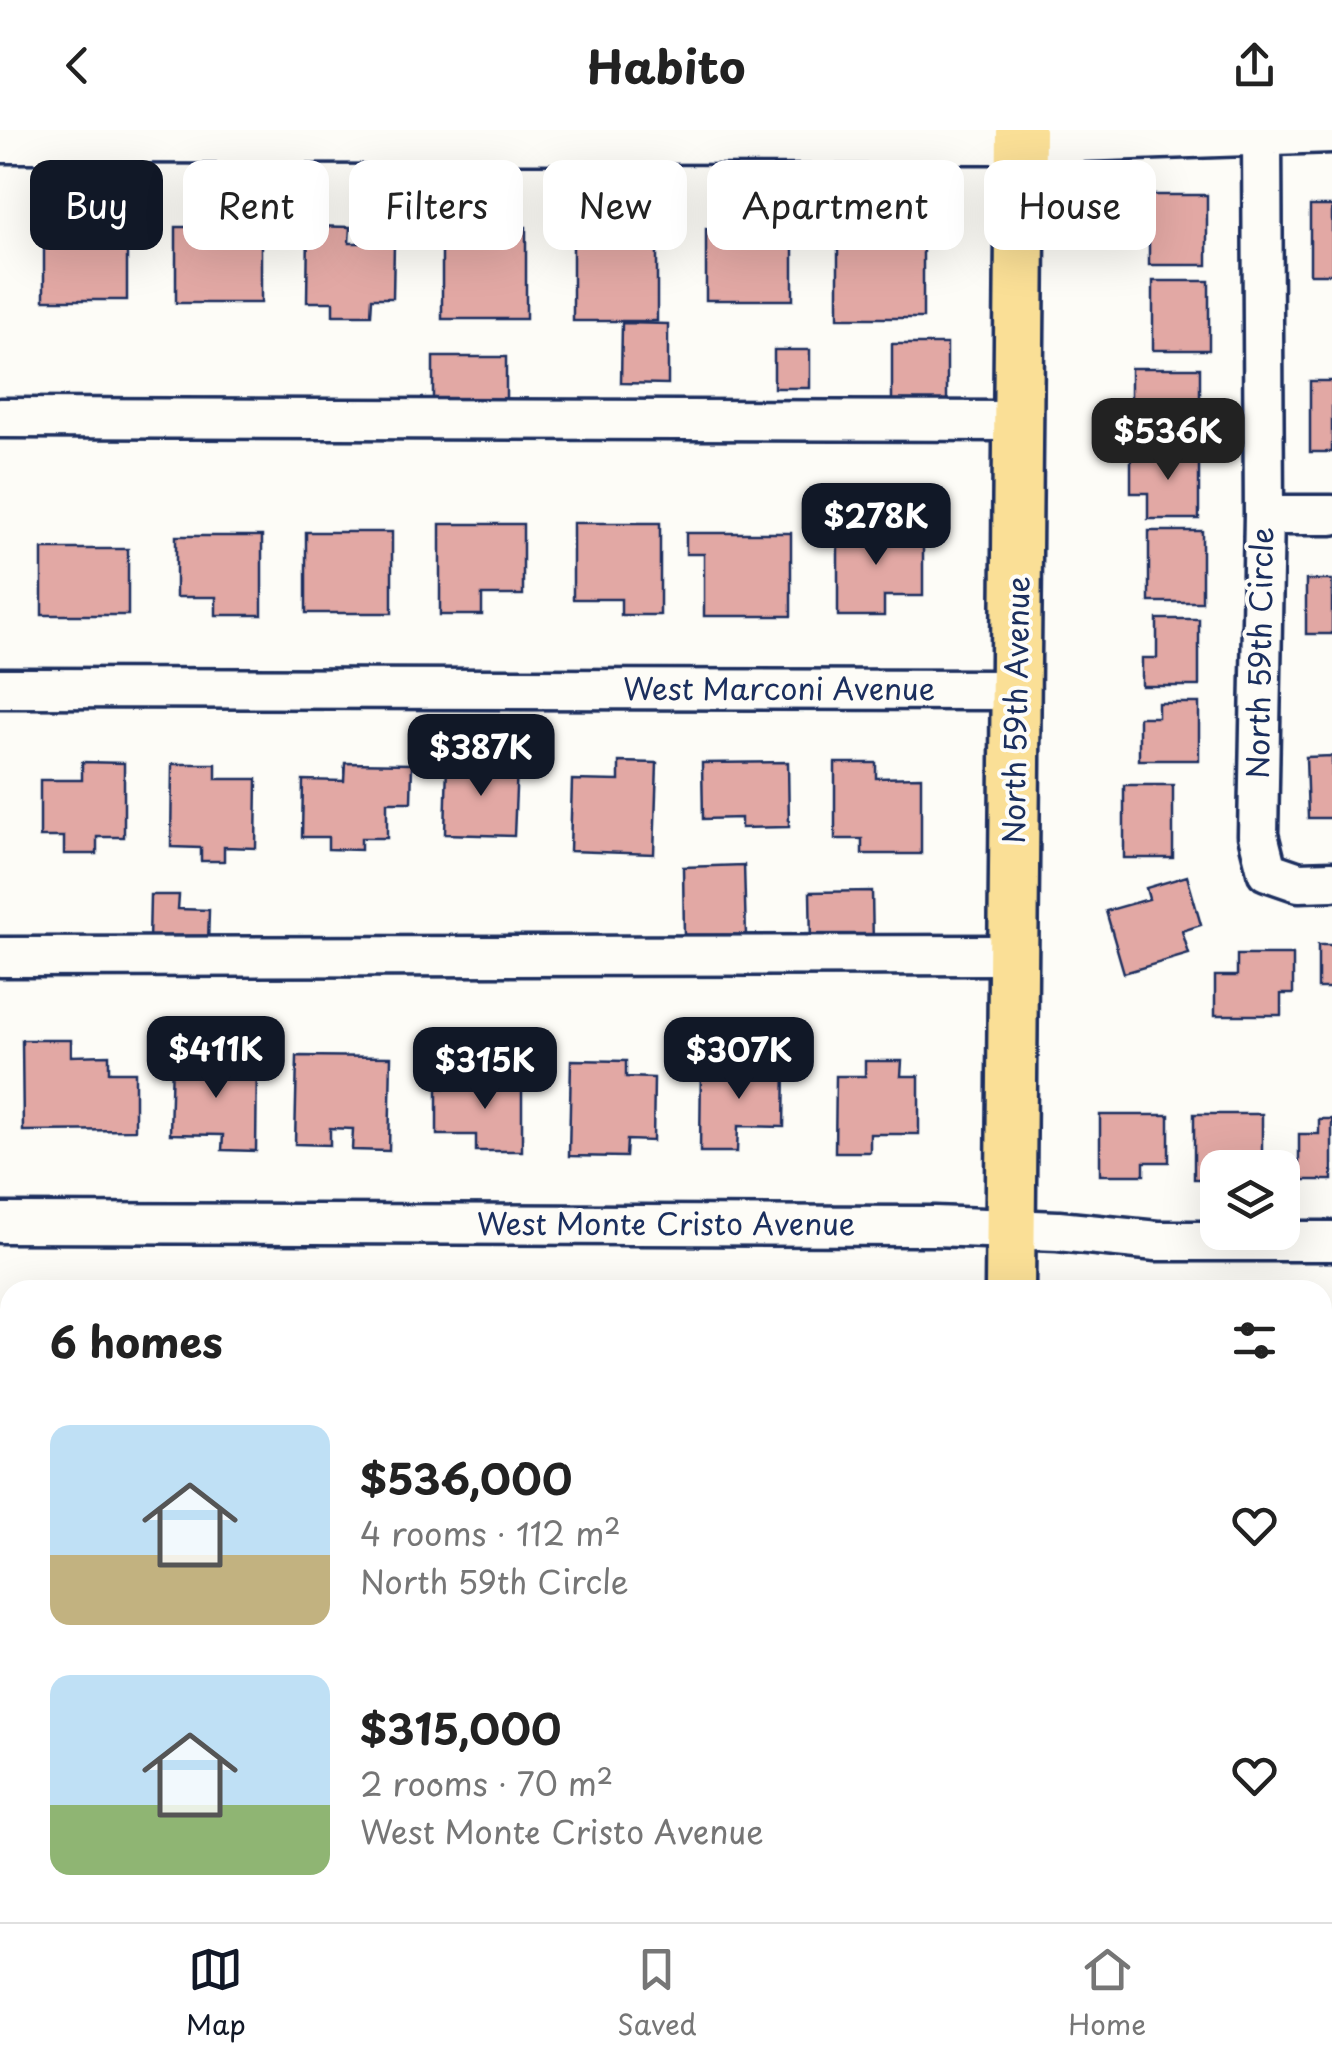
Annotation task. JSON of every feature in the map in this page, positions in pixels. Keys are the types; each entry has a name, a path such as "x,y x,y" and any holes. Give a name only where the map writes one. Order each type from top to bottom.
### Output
{"main road":[{"name":"North 59th Avenue","path":"1010,1280 1022,137"}],"street":[{"path":"0,143 1332,133"},
{"name":"North 59th Circle","path":"1262,135 1264,515 1258,835 1267,870 1299,882 1332,881"},
{"path":"0,418 1019,421"},
{"path":"1264,515 1332,515"},
{"name":"West Marconi Avenue","path":"0,688 1017,690"},
{"path":"0,957 1014,955"},
{"name":"West Monte Cristo Avenue","path":"0,1223 1010,1228 1157,1241 1332,1241"}],"building":[{"path":"1156,195 1207,195 1207,265 1149,265 1149,250 1156,250"},
{"path":"1310,206 1332,206 1332,274 1310,274"},
{"path":"329,226 349,227 349,250 394,250 393,298 372,298 371,315 333,315 333,302 307,302 308,250 329,250"},
{"path":"176,227 183,227 183,250 261,250 261,303 176,303"},
{"path":"526,227 526,319 442,319 442,250 523,250"},
{"path":"706,229 707,250 793,250 793,300 706,300"},
{"path":"44,250 127,250 127,300 44,300"},
{"path":"573,250 657,250 657,321 573,321"},
{"path":"838,250 923,250 923,318 838,318"},
{"path":"1153,281 1209,281 1209,350 1153,350"},
{"path":"622,323 668,324 668,384 621,383"},
{"path":"892,344 947,344 947,407 892,410"},
{"path":"774,350 810,350 810,388 774,388"},
{"path":"433,357 506,357 506,405 433,405"},
{"path":"1131,368 1200,368 1200,434 1147,434 1147,409 1131,409"},
{"path":"1310,381 1332,381 1332,452 1310,452"},
{"path":"1131,451 1199,451 1199,519 1148,519 1148,493 1131,493"},
{"path":"573,523 660,523 660,615 621,615 621,599 573,599"},
{"path":"440,524 523,524 523,595 482,595 482,615 440,615"},
{"path":"838,524 900,524 900,538 923,538 923,596 884,596 884,616 838,616"},
{"path":"1149,531 1202,531 1202,602 1149,602"},
{"path":"306,532 392,532 392,613 306,613"},
{"path":"686,533 791,533 791,616 704,616 704,554 686,554"},
{"path":"176,536 262,536 262,615 216,615 216,597 176,597"},
{"path":"42,549 128,549 128,615 42,615"},
{"path":"1306,580 1332,580 1332,634 1306,634"},
{"path":"1157,619 1199,619 1199,686 1142,686 1142,658 1157,658"},
{"path":"1158,703 1199,703 1199,760 1139,760 1139,717 1158,717"},
{"path":"1332,756 1332,818 1308,818 1306,757"},
{"path":"82,762 124,763 124,837 97,837 97,854 64,854 64,837 40,837 40,780 82,780"},
{"path":"619,762 657,763 654,854 570,851 572,780 619,781"},
{"path":"788,762 789,827 741,828 741,818 703,819 702,763"},
{"path":"345,763 412,764 411,802 387,802 387,838 361,838 361,850 328,849 328,837 302,837 303,780 344,781"},
{"path":"447,763 517,765 514,836 445,834"},
{"path":"835,763 876,763 876,778 921,777 921,854 862,854 862,839 835,839"},
{"path":"172,764 216,764 216,779 257,779 256,848 224,847 224,861 201,861 201,848 171,847"},
{"path":"1124,785 1173,785 1173,858 1124,858"},
{"path":"744,865 746,936 684,937 683,867"},
{"path":"1187,876 1201,925 1182,931 1189,954 1124,973 1106,911 1149,899 1146,888"},
{"path":"872,891 873,946 811,946 810,892"},
{"path":"150,895 179,895 178,909 209,910 208,944 149,943"},
{"path":"1318,945 1332,945 1332,988 1318,988"},
{"path":"1237,955 1293,955 1293,994 1281,994 1281,1015 1215,1015 1215,976 1237,976"},
{"path":"22,1040 71,1040 71,1056 109,1055 109,1072 135,1072 135,1130 23,1131"},
{"path":"297,1056 391,1057 389,1151 352,1150 353,1129 330,1128 330,1145 295,1144"},
{"path":"172,1059 257,1060 256,1151 222,1150 223,1135 170,1134"},
{"path":"571,1060 626,1061 626,1077 654,1078 653,1141 627,1140 626,1157 569,1156"},
{"path":"865,1061 902,1061 901,1076 919,1076 919,1134 870,1134 870,1152 835,1152 836,1076 865,1076"},
{"path":"701,1063 785,1064 784,1127 738,1126 737,1152 700,1152"},
{"path":"474,1073 522,1073 522,1151 476,1151 476,1135 437,1135 437,1088 474,1088"},
{"path":"1194,1114 1262,1114 1262,1150 1200,1150 1200,1179 1194,1179"},
{"path":"1100,1115 1169,1115 1169,1162 1144,1162 1144,1175 1100,1175"},
{"path":"1319,1119 1332,1119 1332,1180 1300,1180 1299,1134 1319,1134"}]}
